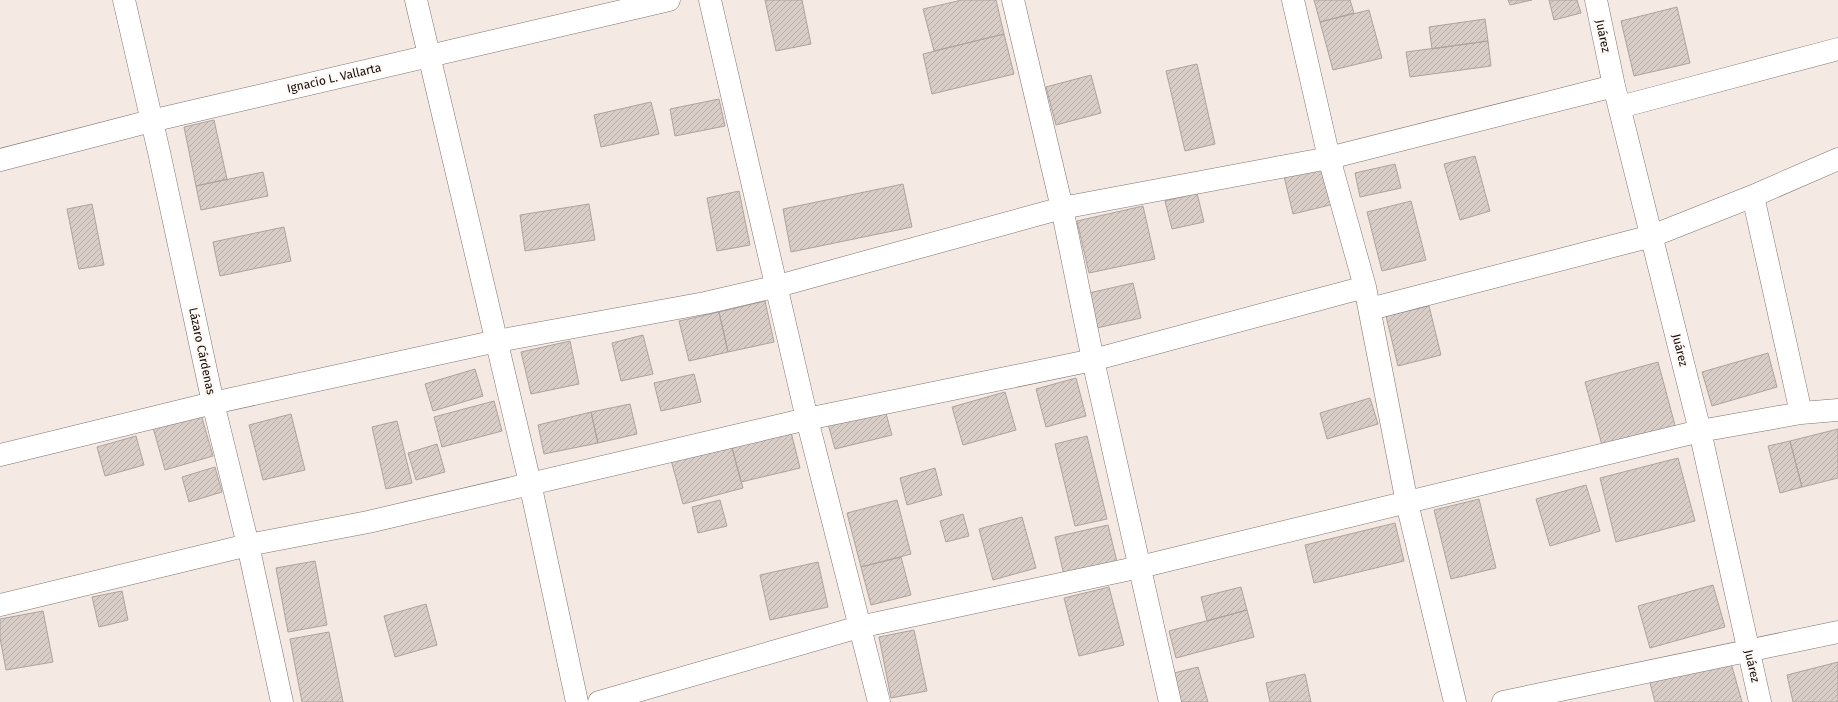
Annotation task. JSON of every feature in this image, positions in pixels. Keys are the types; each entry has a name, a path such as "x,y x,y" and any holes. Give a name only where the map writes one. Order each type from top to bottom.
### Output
{"street":[{"name":"Lázaro Cárdenas","path":"124,0 213,403 248,545 282,702"},
{"path":"416,0 530,483 577,702"},
{"name":"Ignacio L. Vallarta","path":"0,160 151,121 428,55 669,0"},
{"path":"710,0 778,286 807,419 879,702"},
{"path":"1013,0 1062,208 1093,360 1170,702"},
{"path":"1293,0 1329,158 1365,287 1407,503 1455,702"},
{"name":"Juárez","path":"1596,0 1614,86 1700,431 1760,702"},
{"path":"1620,107 1838,49"},
{"path":"0,455 213,403 497,341 705,303 778,286 1062,208 1329,158 1614,86"},
{"path":"1370,309 1652,236 1753,196 1838,159"},
{"path":"1753,196 1801,413"},
{"path":"0,605 248,545 368,522 807,419 1093,360 1365,287"},
{"path":"599,702 859,627 1140,568 1700,431 1801,413 1838,410"},
{"path":"1502,702 1838,632"}],"building":[{"path":"765,0 802,0 811,44 776,51"},
{"path":"962,0 996,0 1004,34 934,51 923,9"},
{"path":"1314,0 1350,0 1354,13 1320,22"},
{"path":"1508,0 1532,0 1510,5"},
{"path":"1549,0 1577,0 1581,13 1554,20"},
{"path":"1677,7 1690,63 1634,76 1621,21"},
{"path":"1369,10 1382,58 1333,70 1320,22"},
{"path":"1485,19 1488,41 1432,49 1429,27"},
{"path":"1004,34 1014,74 932,94 923,54"},
{"path":"1488,41 1491,66 1410,77 1406,52"},
{"path":"1197,64 1215,144 1185,151 1166,71"},
{"path":"1091,75 1101,113 1056,125 1046,87"},
{"path":"719,99 725,126 675,136 670,109"},
{"path":"651,102 659,134 601,147 594,115"},
{"path":"214,120 227,179 196,186 184,127"},
{"path":"1475,156 1490,211 1460,220 1444,164"},
{"path":"1325,162 1334,204 1293,214 1283,172"},
{"path":"1395,164 1401,188 1360,197 1355,173"},
{"path":"263,172 268,196 201,210 196,186"},
{"path":"903,184 912,227 791,252 783,209"},
{"path":"739,191 750,245 717,251 707,198"},
{"path":"1197,193 1204,222 1172,229 1165,201"},
{"path":"1411,201 1426,260 1382,271 1367,212"},
{"path":"92,204 104,265 79,269 67,209"},
{"path":"589,204 595,240 525,251 520,215"},
{"path":"1143,206 1155,259 1089,273 1077,221"},
{"path":"284,227 291,261 220,276 213,242"},
{"path":"1133,283 1141,318 1097,328 1089,293"},
{"path":"765,301 774,342 728,352 719,312"},
{"path":"1429,306 1441,355 1398,366 1386,316"},
{"path":"719,312 728,352 689,361 679,321"},
{"path":"643,335 653,374 621,381 612,343"},
{"path":"570,341 579,384 531,394 521,352"},
{"path":"1768,353 1777,387 1712,406 1702,372"},
{"path":"1658,362 1676,429 1603,449 1585,382"},
{"path":"475,369 483,396 433,411 425,384"},
{"path":"694,374 701,402 661,411 654,383"},
{"path":"1076,378 1086,416 1046,427 1036,389"},
{"path":"1005,392 1016,430 963,445 952,407"},
{"path":"1370,398 1378,424 1327,439 1320,413"},
{"path":"494,401 502,431 442,447 434,417"},
{"path":"630,404 637,434 598,443 591,412"},
{"path":"885,410 892,435 835,449 828,424"},
{"path":"200,411 213,456 165,470 152,424"},
{"path":"591,412 598,443 544,454 538,425"},
{"path":"291,414 305,470 263,480 249,425"},
{"path":"397,421 412,483 386,489 372,427"},
{"path":"790,428 800,468 741,482 731,444"},
{"path":"1838,429 1838,478 1802,487 1790,441"},
{"path":"136,436 144,465 105,476 97,447"},
{"path":"1087,436 1107,519 1075,526 1055,444"},
{"path":"1790,441 1802,487 1780,493 1768,446"},
{"path":"437,444 445,472 416,480 408,453"},
{"path":"731,444 743,488 683,504 671,460"},
{"path":"1678,458 1695,521 1616,542 1600,478"},
{"path":"215,467 222,492 189,502 182,477"},
{"path":"935,468 942,495 907,505 900,478"},
{"path":"1586,485 1600,531 1550,546 1536,499"},
{"path":"1479,499 1496,568 1451,579 1434,510"},
{"path":"720,500 727,526 698,533 692,507"},
{"path":"897,500 911,554 861,567 847,513"},
{"path":"963,514 969,536 946,542 940,521"},
{"path":"1022,517 1036,568 993,580 979,529"},
{"path":"1395,523 1404,561 1314,583 1305,545"},
{"path":"1108,525 1117,562 1064,575 1055,537"},
{"path":"901,557 911,595 871,605 861,567"},
{"path":"315,561 327,625 288,632 276,568"},
{"path":"818,562 828,607 770,620 760,575"},
{"path":"1713,585 1725,627 1650,648 1638,606"},
{"path":"1109,587 1124,645 1079,656 1064,598"},
{"path":"1241,587 1247,610 1207,621 1201,597"},
{"path":"122,591 128,620 99,627 92,597"},
{"path":"426,604 437,645 395,657 384,616"},
{"path":"1247,610 1254,637 1176,658 1169,631"},
{"path":"43,611 53,662 6,670 0,638 0,619"},
{"path":"914,630 927,691 891,698 879,637"},
{"path":"329,632 343,702 302,702 290,639"},
{"path":"1729,656 1742,702 1655,702 1649,679"},
{"path":"1838,662 1838,702 1793,702 1787,675"},
{"path":"1198,667 1208,702 1181,702 1174,673"},
{"path":"1305,674 1311,702 1270,702 1266,683"}]}
